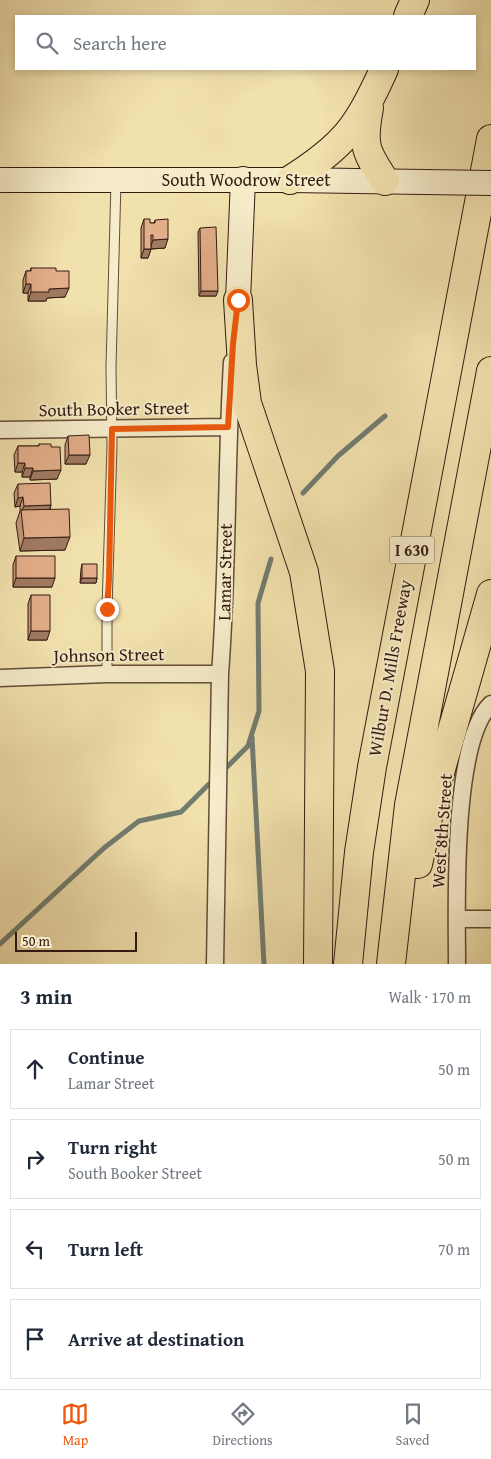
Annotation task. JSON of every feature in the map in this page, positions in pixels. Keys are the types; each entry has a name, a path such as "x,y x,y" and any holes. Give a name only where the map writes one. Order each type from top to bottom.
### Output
{"highway":[{"path":"408,15 415,0"},
{"path":"290,180 322,159 353,130 370,102 384,70"},
{"path":"370,102 365,128 368,155 385,181"},
{"name":"Wilbur D. Mills Freeway","path":"348,964 359,852 372,767 491,139"},
{"path":"238,300 242,365 247,403 304,572 320,671 318,964"},
{"name":"I 630","path":"390,964 409,805 491,371"},
{"path":"398,964 431,804 491,594"}],"main road":[{"name":"South Woodrow Street","path":"0,180 290,180 491,183"},
{"name":"Lamar Street","path":"238,300 243,180"}],"street":[{"name":"Lamar Street","path":"215,964 220,674 224,627 228,427 233,344 238,300"},
{"name":"South Booker Street","path":"0,430 228,427"},
{"name":"Johnson Street","path":"0,678 107,674 220,674"},
{"name":"West 8th Street","path":"457,964 457,847 461,803 468,759 478,723 490,704"},
{"path":"457,919 491,919"}],"lane":[{"path":"107,674 112,429 111,367 116,179"}],"building":[{"path":"144,219 150,219 150,223 155,223 155,220 168,219 168,239 153,240 153,235 151,235 151,249 144,249"},
{"path":"216,227 218,291 201,291 200,228"},
{"path":"31,268 56,268 56,271 69,271 69,288 49,289 49,292 31,292 31,284 26,284 26,271 31,271"},
{"path":"89,435 90,455 69,455 68,436"},
{"path":"39,444 51,444 51,447 60,447 61,470 33,471 33,468 25,468 25,463 18,463 18,446 39,446"},
{"path":"50,483 51,505 24,506 23,497 18,498 18,484"},
{"path":"69,509 70,537 24,538 21,510"},
{"path":"16,556 55,556 55,578 16,578"},
{"path":"82,564 97,564 97,578 82,578"},
{"path":"31,595 50,595 50,631 31,631"}],"waterway":[{"path":"303,493 338,456 385,416"},
{"path":"223,771 248,746 259,711 258,603 271,559"},
{"path":"252,737 264,964"},
{"path":"0,944 104,848 139,821 181,812 213,780"}],"route":[{"path":"107,609 112,429 228,427 233,344 238,300"}]}
